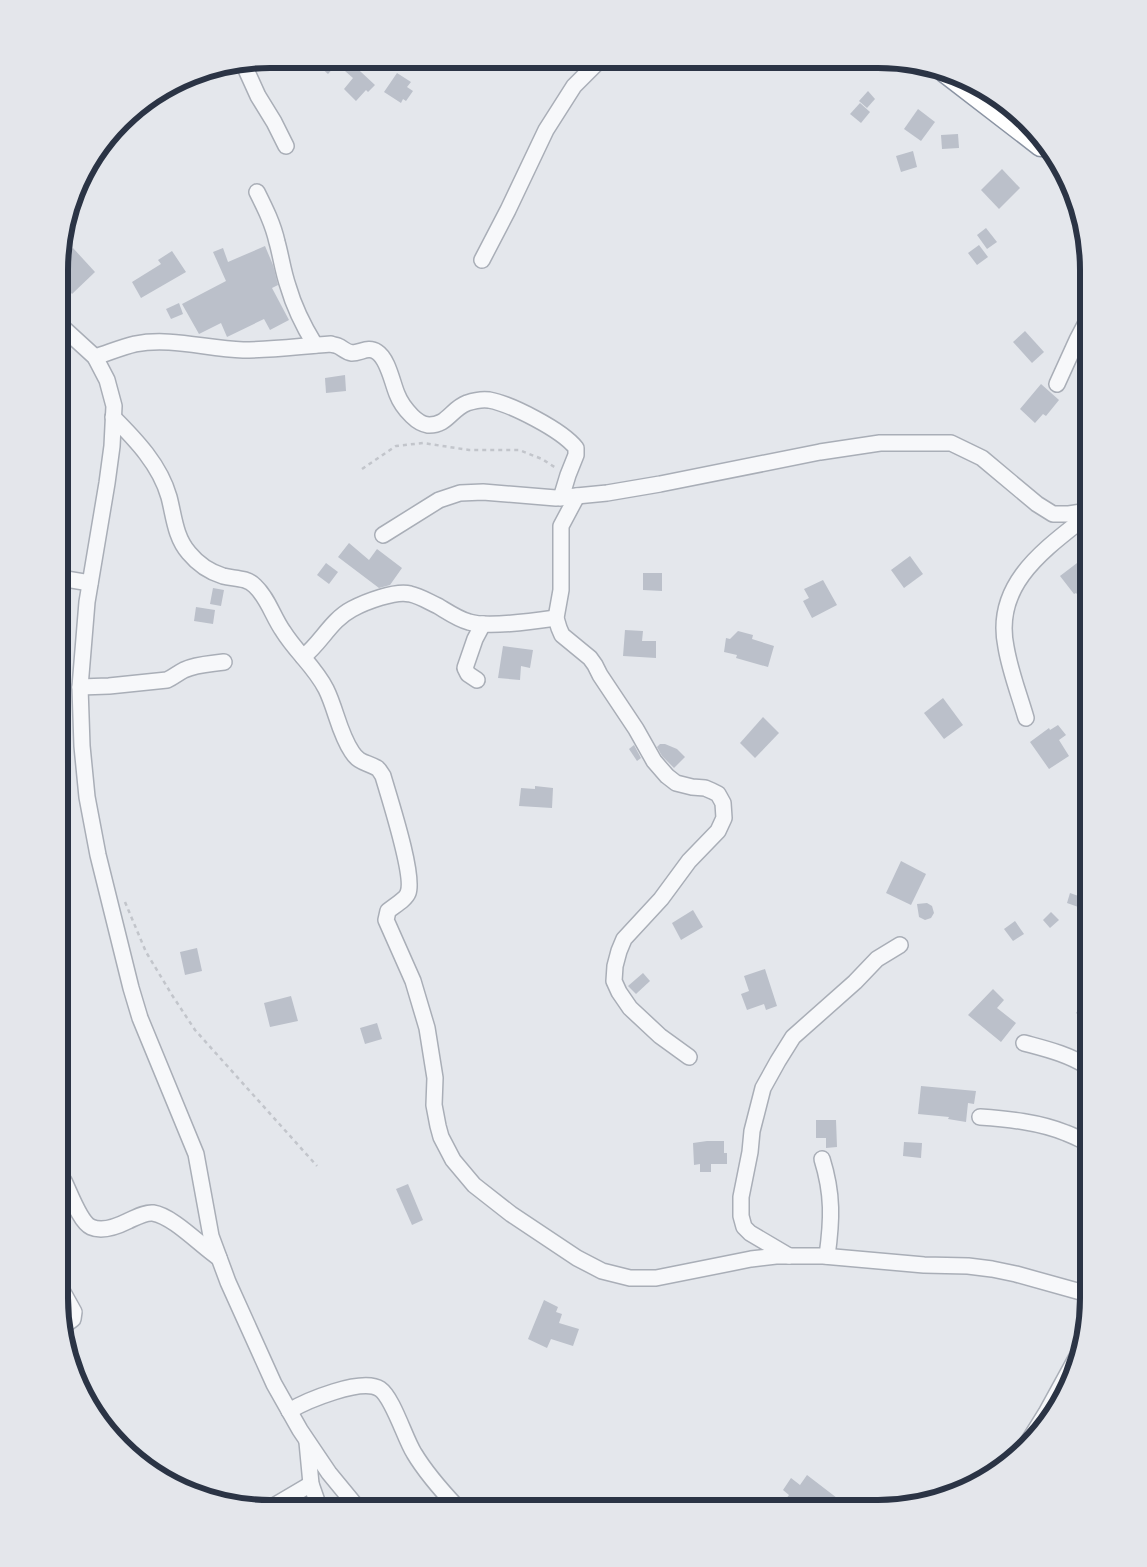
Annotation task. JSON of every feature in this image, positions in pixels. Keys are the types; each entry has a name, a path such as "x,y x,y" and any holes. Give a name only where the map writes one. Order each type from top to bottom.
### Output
{"highway":[{"path":"967,88 1028,135"}],"street":[{"path":"482,260 546,130 574,86 592,68"},
{"path":"246,69 258,96 286,146"},
{"path":"257,192 272,224 292,299 306,330 316,345"},
{"path":"68,332 95,357 107,380 114,406 112,446 90,583 80,687 82,746 87,797 98,855 140,1018 196,1154 211,1236 231,1290 264,1363 289,1411 307,1442 350,1500"},
{"path":"1057,384 1080,334"},
{"path":"95,357 136,344 158,342 246,350 331,344 352,353 372,350 380,354 396,393 405,408 417,421 427,425 442,423 459,407 477,401 488,400 521,411 572,443 576,448 576,455 568,475 569,497 560,526 560,590 556,618 558,628 562,635 595,665 660,768 676,783 705,788 718,794 723,803 724,818 718,831 689,861 661,899 632,928 624,939 615,966 614,981 630,1008 660,1036 689,1057"},
{"path":"113,417 141,446 162,478 180,540 188,552 200,565 210,571 224,576 243,579 256,586 282,631 322,680 351,751 363,763 378,768 383,776 407,862 409,892 388,911 386,920 412,981 427,1028 435,1078 434,1105 442,1137 453,1160 474,1185 511,1214 577,1258 602,1271 630,1278 656,1278 751,1259 827,1256 906,1264 968,1266 992,1269 1080,1292"},
{"path":"383,535 439,500 460,493 482,492 569,497 653,486 820,452 880,443 951,443 982,458 1037,504 1053,514 1080,513"},
{"path":"1026,718 1005,646 1004,625 1008,599 1020,577 1039,556 1080,520"},
{"path":"68,579 90,583"},
{"path":"303,657 318,643 333,624 350,610 378,599 402,593 422,598 469,622 483,624 514,623 556,618"},
{"path":"477,680 468,674 464,668 483,624"},
{"path":"80,687 167,680 188,668 224,662"},
{"path":"790,1256 750,1234 744,1227 741,1216 744,1177 750,1152 752,1131 763,1088 794,1037 855,982 877,959 900,945"},
{"path":"1024,1043 1052,1050 1080,1061"},
{"path":"980,1117 1018,1121 1045,1127 1066,1132 1080,1140"},
{"path":"822,1158 829,1186 831,1205 827,1256"},
{"path":"68,1189 85,1223 92,1228 118,1226 151,1213 164,1217 175,1224 219,1258"},
{"path":"68,1301 74,1312 74,1319 69,1322"},
{"path":"289,1411 302,1404 346,1389 360,1386 380,1389 391,1404 413,1452 438,1488 450,1500"},
{"path":"307,1442 311,1484 317,1500"},
{"path":"283,1500 311,1484"}],"path":[{"path":"362,469 396,446 423,443 469,450 519,450 542,459 568,475"},
{"path":"124,899 146,952 196,1030 317,1166"}],"building":[{"path":"321,68 333,68 328,74"},
{"path":"342,68 357,68 375,85 368,92 366,90 356,101 344,89 353,78"},
{"path":"397,73 411,82 407,87 413,91 406,101 403,99 401,103 384,92"},
{"path":"868,91 875,99 867,108 859,101"},
{"path":"860,103 870,112 861,123 850,114"},
{"path":"918,109 935,122 921,141 904,129"},
{"path":"958,134 959,148 942,149 941,135"},
{"path":"913,151 917,167 901,172 896,156"},
{"path":"1002,169 1020,188 999,209 981,190"},
{"path":"986,228 997,242 987,249 977,235"},
{"path":"979,245 988,257 977,265 968,253"},
{"path":"265,246 273,265 278,285 272,288 289,320 270,330 264,319 227,337 221,323 199,334 182,304 226,281 213,252 223,248 228,262"},
{"path":"73,248 95,272 72,294 68,290 68,253"},
{"path":"172,251 186,272 141,298 132,282 161,264 158,260"},
{"path":"179,303 183,314 171,319 166,309"},
{"path":"1025,331 1044,352 1032,363 1013,342"},
{"path":"345,375 346,391 326,393 325,378"},
{"path":"1041,384 1059,400 1046,416 1043,414 1035,423 1020,409"},
{"path":"349,543 369,560 377,549 402,568 390,585 379,588 338,557"},
{"path":"910,556 923,574 904,588 891,570"},
{"path":"1080,561 1080,598 1076,593 1074,594 1060,576"},
{"path":"326,563 338,572 329,584 317,575"},
{"path":"643,573 662,573 662,591 643,590"},
{"path":"823,580 837,605 812,618 803,601 809,598 804,589"},
{"path":"213,588 224,590 221,606 210,604"},
{"path":"196,607 215,610 213,624 194,621"},
{"path":"625,630 643,631 642,641 656,641 656,658 623,656"},
{"path":"738,631 753,635 752,639 774,646 768,667 736,658 737,655 724,652 726,638 730,639"},
{"path":"503,646 533,650 530,668 521,666 520,680 498,678"},
{"path":"943,698 963,725 944,739 924,713"},
{"path":"763,717 779,733 755,758 740,743"},
{"path":"1058,725 1066,735 1059,740 1069,756 1049,769 1030,742 1049,728 1050,730"},
{"path":"660,744 677,749 685,757 674,768 662,756 657,747"},
{"path":"634,745 641,758 637,761 629,749"},
{"path":"535,786 553,788 552,808 519,806 521,788 535,789"},
{"path":"901,861 926,874 911,905 886,893"},
{"path":"1070,893 1080,897 1080,908 1067,903"},
{"path":"927,903 932,906 934,913 931,918 925,920 919,917 917,904"},
{"path":"693,910 703,927 681,940 672,923"},
{"path":"1051,912 1059,920 1050,928 1043,920"},
{"path":"1015,921 1024,934 1013,941 1004,929"},
{"path":"197,948 202,971 185,975 180,952"},
{"path":"765,969 777,1006 766,1010 764,1004 747,1010 741,994 749,991 744,976"},
{"path":"643,973 650,981 636,994 628,986"},
{"path":"993,989 1004,1000 997,1008 1016,1023 1001,1042 968,1015"},
{"path":"291,996 298,1021 270,1027 264,1003"},
{"path":"1080,1007 1080,1016 1076,1013"},
{"path":"377,1023 382,1039 365,1044 360,1028"},
{"path":"921,1086 976,1091 974,1104 968,1103 966,1122 948,1119 949,1117 918,1114"},
{"path":"816,1120 836,1120 837,1147 826,1148 826,1138 816,1138"},
{"path":"724,1141 724,1153 727,1153 727,1164 711,1164 711,1172 700,1172 700,1164 694,1165 693,1143"},
{"path":"904,1142 922,1143 921,1158 903,1156"},
{"path":"408,1184 423,1220 412,1225 396,1189"},
{"path":"544,1300 558,1307 556,1312 562,1314 559,1323 579,1329 573,1346 551,1339 547,1348 528,1339"},
{"path":"807,1475 837,1498 836,1500 785,1500 789,1495 783,1490 791,1478 800,1485"}]}
